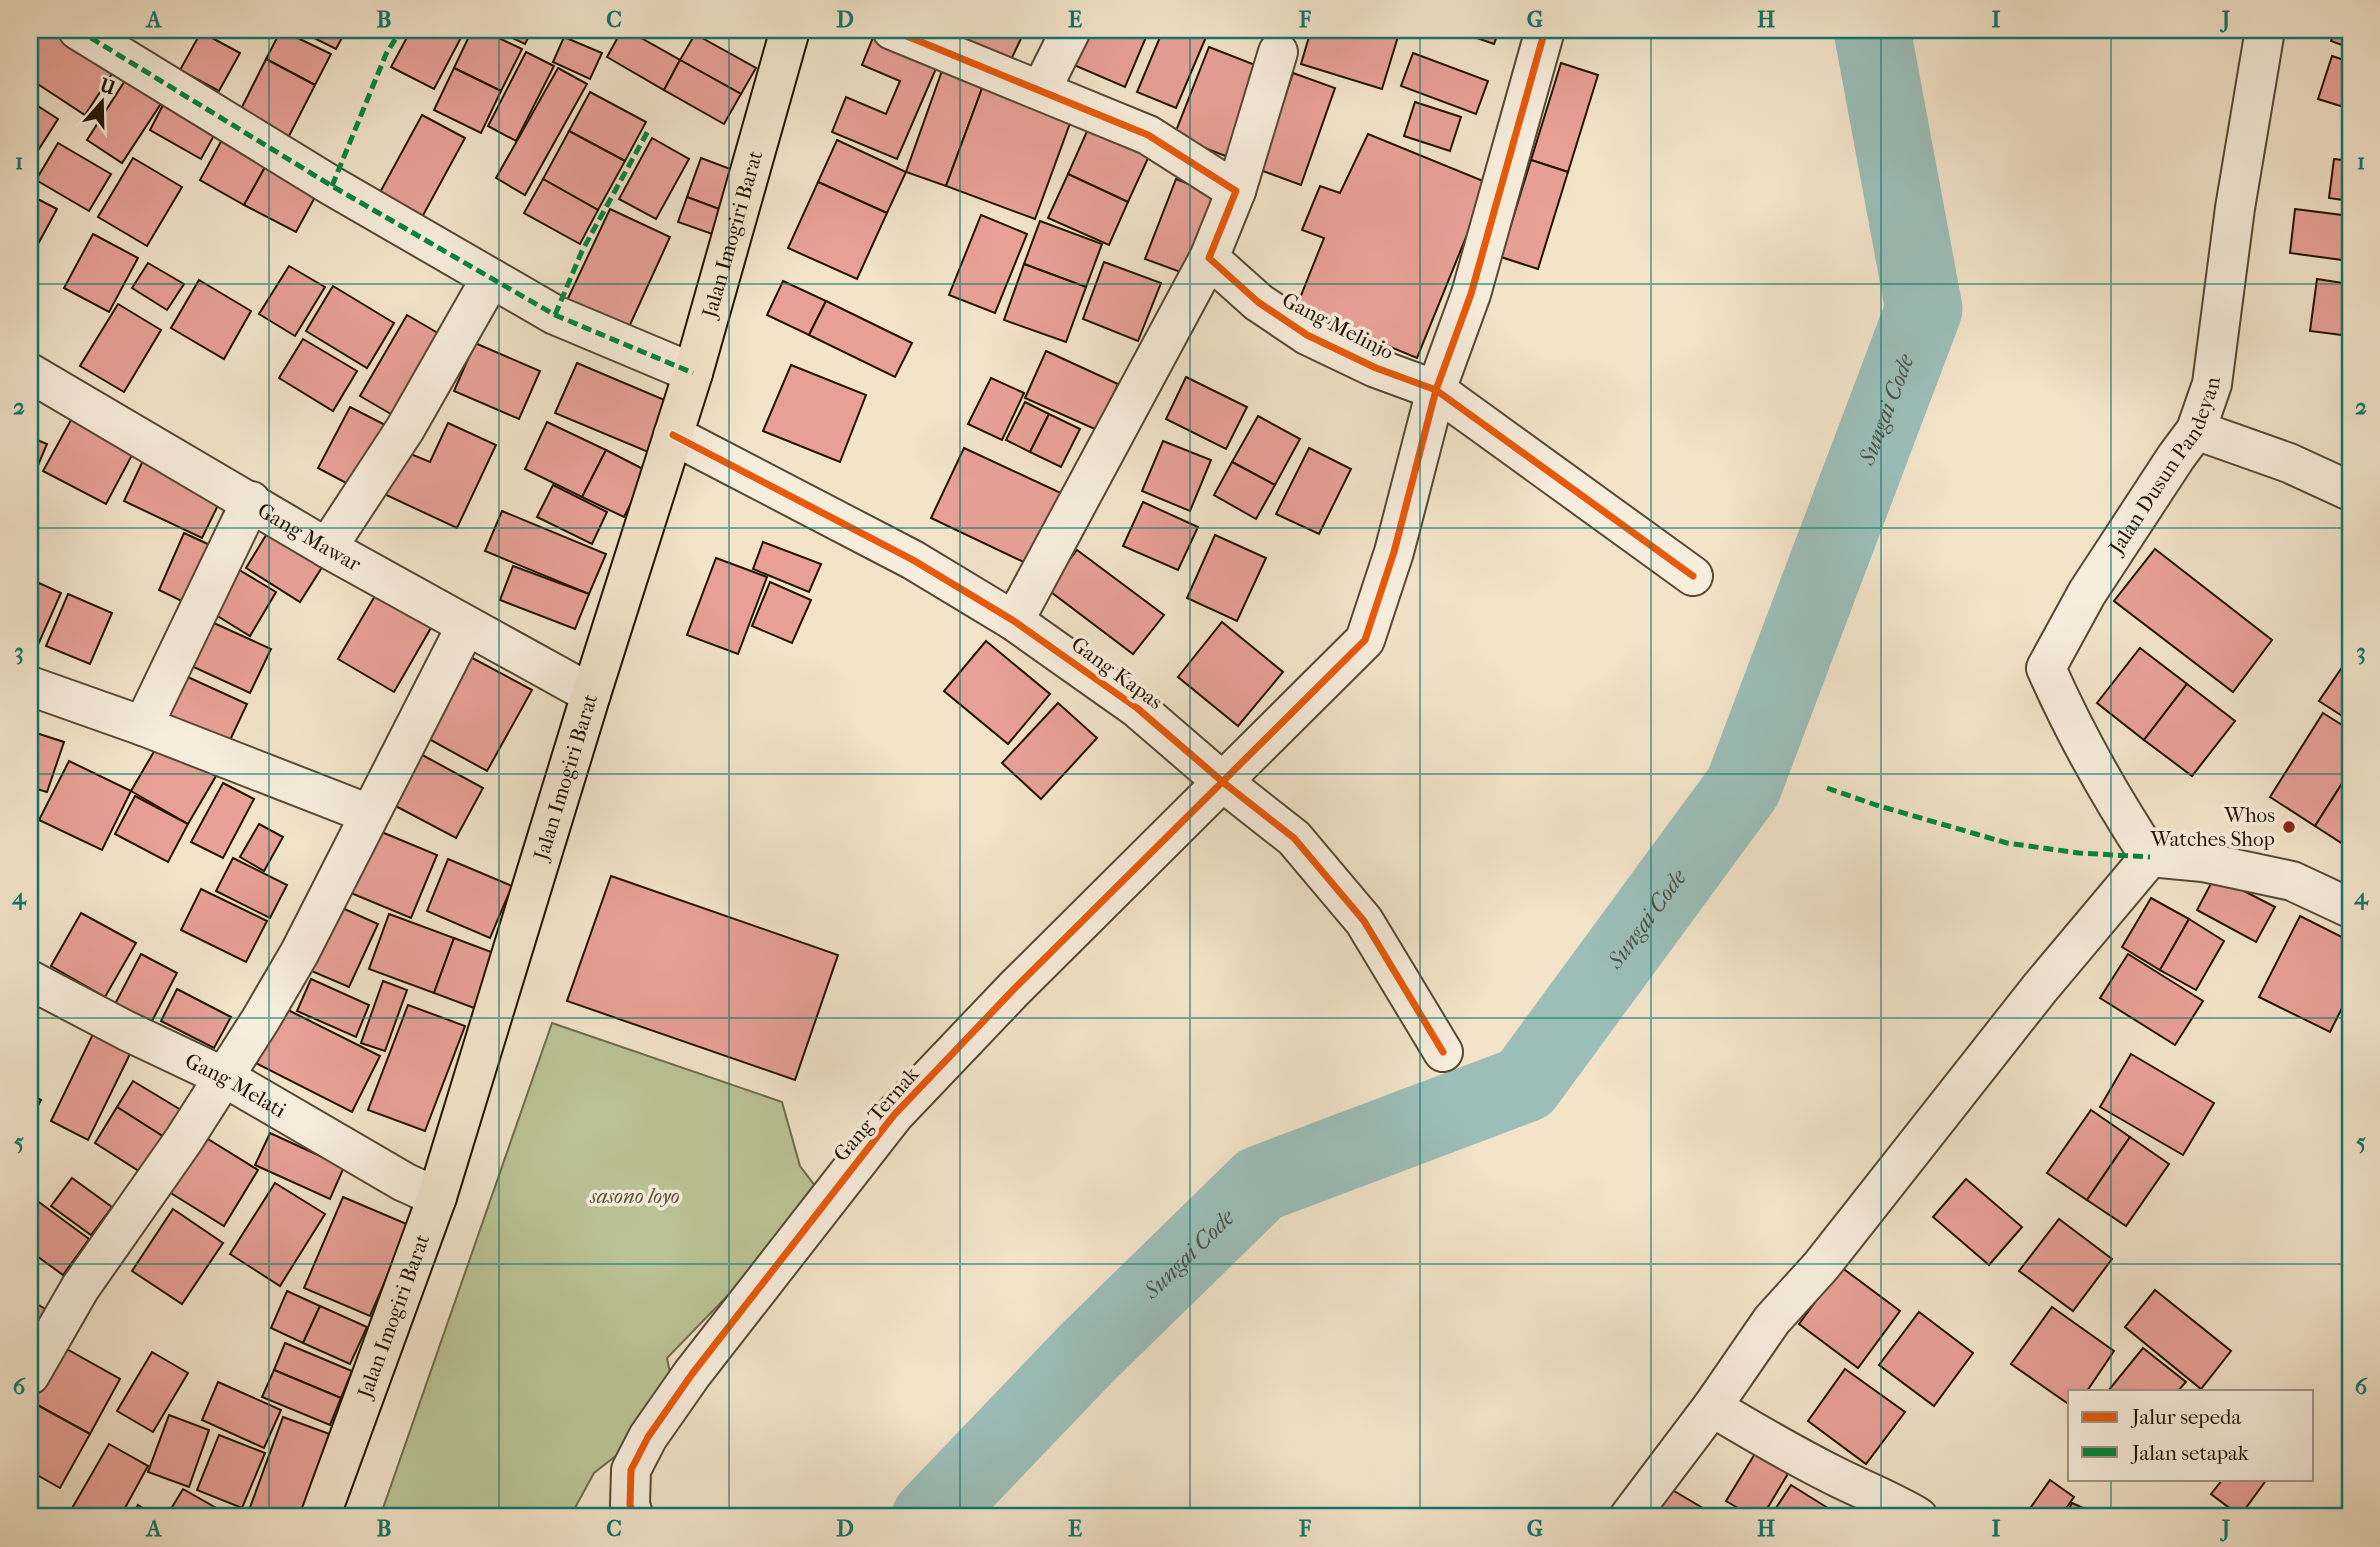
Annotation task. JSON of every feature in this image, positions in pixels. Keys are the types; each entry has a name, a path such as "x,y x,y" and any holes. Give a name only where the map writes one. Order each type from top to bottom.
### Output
{"main road":[{"name":"Jalan Imogiri Barat","path":"320,1517 438,1198 591,694 693,373 790,30"}],"street":[{"path":"78,30 331,186 555,315 693,373"},
{"path":"892,30 1148,135 1236,191"},
{"path":"1041,90 1071,30"},
{"name":"Gang Ternak","path":"634,1517 630,1505 631,1470 648,1437 692,1374 894,1115 1014,989 1365,640 1394,552 1436,390 1471,294 1545,30"},
{"name":"Jalan Dusun Pandeyan","path":"2150,857 2076,732 2046,668 2087,593 2196,430 2212,384 2235,208 2265,30"},
{"path":"1014,621 1209,258 1236,191 1278,52"},
{"name":"Gang Melinjo","path":"1209,258 1258,302 1307,335 1376,368 1436,390 1693,576"},
{"path":"327,548 405,429 491,278"},
{"name":"Gang Mawar","path":"30,373 327,548 591,694"},
{"path":"2196,430 2289,463 2350,491"},
{"name":"Gang Kapas","path":"673,435 913,561 1014,621 1138,708 1224,783 1294,838 1364,921 1443,1052"},
{"path":"143,726 251,501"},
{"path":"30,1375 80,1288 224,1077 300,952 466,626"},
{"path":"30,686 143,726 369,814"},
{"path":"1629,1517 1712,1407 1772,1320 1821,1266 2040,988 2150,857 2203,862 2292,881 2350,908"},
{"name":"Gang Melati","path":"30,980 127,1031 224,1077 404,1182 438,1198"},
{"path":"1712,1407 1896,1512"}],"green space":[{"name":"sasono loyo","path":"552,1023 782,1102 800,1166 815,1186 799,1222 667,1358 677,1408 594,1473 570,1517 380,1517"}],"building":[{"path":"30,30 54,30 115,69 85,115 30,79"},
{"path":"281,30 331,54 315,85 266,59"},
{"path":"306,30 346,30 336,49 304,33"},
{"path":"411,30 465,30 434,89 391,67"},
{"path":"472,30 482,30 522,49 501,91 454,68"},
{"path":"496,30 532,30 525,44"},
{"path":"622,30 627,30 680,60 664,90 607,57"},
{"path":"876,30 941,57 897,159 832,132 846,97 886,114 900,81 862,65"},
{"path":"932,30 1025,30 1009,64"},
{"path":"1080,30 1149,30 1125,87 1067,62"},
{"path":"1163,30 1189,30 1206,37 1176,108 1137,92"},
{"path":"1311,30 1400,30 1382,89 1301,64"},
{"path":"1454,30 1499,30 1494,44"},
{"path":"2335,30 2350,30 2350,48 2331,41"},
{"path":"201,32 240,53 219,91 180,70"},
{"path":"695,34 756,68 741,94 680,60"},
{"path":"564,37 602,53 590,79 553,62"},
{"path":"1209,47 1263,68 1228,157 1174,136"},
{"path":"526,52 554,66 516,141 488,126"},
{"path":"1413,53 1488,81 1476,114 1401,86"},
{"path":"2332,56 2350,62 2350,109 2318,99"},
{"path":"266,59 315,85 287,140 238,115"},
{"path":"680,60 741,94 724,124 664,90"},
{"path":"1561,63 1598,75 1568,172 1531,160"},
{"path":"454,68 501,91 481,133 434,110"},
{"path":"558,68 587,84 525,195 496,178"},
{"path":"943,68 984,83 946,186 906,172"},
{"path":"1293,73 1335,88 1301,185 1260,170"},
{"path":"128,76 164,99 122,163 87,140"},
{"path":"984,83 1073,115 1035,219 946,186"},
{"path":"590,92 646,122 625,161 569,131"},
{"path":"30,101 58,119 30,163"},
{"path":"1415,102 1461,117 1450,151 1404,136"},
{"path":"164,103 216,132 201,159 150,130"},
{"path":"422,115 465,138 421,219 378,196"},
{"path":"1088,129 1149,156 1128,202 1068,174"},
{"path":"569,131 625,161 598,210 543,179"},
{"path":"1368,134 1488,183 1417,358 1296,308 1324,238 1302,230 1320,186 1340,193"},
{"path":"224,136 269,160 244,205 200,180"},
{"path":"652,138 689,159 656,219 619,199"},
{"path":"837,140 906,172 887,213 818,182"},
{"path":"58,143 111,174 89,211 36,180"},
{"path":"133,158 182,187 147,246 98,217"},
{"path":"701,158 741,173 727,212 687,197"},
{"path":"2334,159 2350,161 2350,201 2329,198"},
{"path":"269,160 320,188 296,232 244,205"},
{"path":"1531,160 1568,172 1538,269 1501,257"},
{"path":"1068,174 1128,202 1109,245 1048,218"},
{"path":"543,179 598,210 580,244 524,213"},
{"path":"1176,179 1224,198 1194,277 1145,259"},
{"path":"818,182 887,213 857,279 788,248"},
{"path":"30,195 57,209 30,259"},
{"path":"687,197 727,212 718,236 678,222"},
{"path":"610,209 670,237 624,338 563,309"},
{"path":"2295,209 2350,216 2350,261 2290,253"},
{"path":"981,215 1027,234 995,313 949,295"},
{"path":"1040,221 1102,244 1086,287 1024,264"},
{"path":"93,234 138,258 109,312 64,288"},
{"path":"1104,262 1161,283 1138,341 1083,319"},
{"path":"148,263 184,284 167,310 132,288"},
{"path":"1024,264 1086,287 1066,342 1004,320"},
{"path":"289,266 325,287 295,336 259,314"},
{"path":"2317,279 2350,284 2350,336 2310,331"},
{"path":"199,280 251,311 224,359 171,328"},
{"path":"783,281 826,301 809,335 767,315"},
{"path":"333,286 394,323 367,368 306,331"},
{"path":"826,301 912,343 895,377 809,335"},
{"path":"118,304 161,330 124,392 80,366"},
{"path":"407,315 443,336 396,417 360,396"},
{"path":"303,339 357,371 333,411 279,378"},
{"path":"475,343 540,371 519,419 454,391"},
{"path":"1046,351 1118,384 1097,430 1025,398"},
{"path":"577,363 674,404 653,454 555,413"},
{"path":"791,365 866,395 840,462 763,431"},
{"path":"1186,377 1247,407 1226,449 1166,419"},
{"path":"991,378 1024,393 1002,440 968,424"},
{"path":"1025,402 1049,414 1030,452 1006,440"},
{"path":"350,407 393,429 361,491 318,468"},
{"path":"77,409 139,442 106,504 43,471"},
{"path":"1049,414 1080,429 1061,467 1030,452"},
{"path":"1258,416 1300,439 1275,485 1232,462"},
{"path":"547,422 606,450 582,497 525,469"},
{"path":"448,423 496,445 457,528 382,493 401,450 430,462"},
{"path":"30,437 47,444 30,484"},
{"path":"1163,441 1211,460 1190,511 1142,491"},
{"path":"964,448 1063,494 1030,565 931,518"},
{"path":"1309,448 1351,469 1319,534 1276,514"},
{"path":"606,450 647,471 624,517 582,497"},
{"path":"147,452 225,491 202,538 124,501"},
{"path":"1232,462 1275,485 1256,519 1214,495"},
{"path":"553,485 607,512 592,544 537,517"},
{"path":"1143,502 1198,527 1178,570 1123,546"},
{"path":"502,511 606,554 589,594 485,551"},
{"path":"271,527 326,561 300,602 246,568"},
{"path":"184,533 223,551 196,608 159,590"},
{"path":"1215,535 1266,558 1237,621 1187,598"},
{"path":"763,542 821,564 809,592 753,569"},
{"path":"2155,549 2272,640 2233,692 2114,601"},
{"path":"1077,550 1164,615 1133,654 1047,589"},
{"path":"716,558 767,577 738,654 687,635"},
{"path":"513,566 589,594 575,629 500,600"},
{"path":"236,568 276,592 250,636 211,612"},
{"path":"30,579 61,593 33,656 30,654"},
{"path":"770,582 811,600 792,643 752,626"},
{"path":"68,594 112,613 90,664 46,646"},
{"path":"376,594 432,626 394,692 338,659"},
{"path":"205,619 271,649 250,693 185,663"},
{"path":"1222,622 1283,672 1238,726 1178,677"},
{"path":"986,641 1050,694 1008,744 944,691"},
{"path":"2140,648 2187,684 2144,740 2097,703"},
{"path":"463,653 532,690 487,771 420,734"},
{"path":"2341,669 2350,675 2350,721 2319,701"},
{"path":"179,673 247,704 224,753 156,722"},
{"path":"2187,684 2235,721 2192,776 2144,740"},
{"path":"1058,703 1097,738 1041,799 1002,763"},
{"path":"2323,713 2350,730 2350,771 2315,826 2270,797"},
{"path":"30,731 64,742 47,792 30,787"},
{"path":"159,743 216,776 188,824 131,791"},
{"path":"415,751 483,788 456,838 388,802"},
{"path":"69,761 131,791 102,850 39,820"},
{"path":"2350,771 2350,833 2343,844 2315,826"},
{"path":"223,783 254,799 223,858 191,842"},
{"path":"135,796 188,824 168,862 115,834"},
{"path":"259,824 283,837 264,871 240,857"},
{"path":"372,828 437,855 411,918 346,891"},
{"path":"233,858 287,885 270,918 216,891"},
{"path":"448,859 512,886 490,938 427,911"},
{"path":"611,876 838,955 795,1080 567,1001"},
{"path":"2215,876 2275,907 2256,942 2197,910"},
{"path":"201,889 267,921 246,962 181,930"},
{"path":"2151,898 2189,919 2160,970 2122,947"},
{"path":"331,903 378,924 349,987 302,967"},
{"path":"81,913 136,943 105,997 51,966"},
{"path":"389,914 454,938 434,993 369,969"},
{"path":"2300,916 2350,941 2350,992 2330,1032 2259,997"},
{"path":"2189,919 2224,941 2196,990 2160,970"},
{"path":"454,938 494,953 474,1008 434,993"},
{"path":"141,954 177,973 151,1023 115,1004"},
{"path":"2128,954 2203,1001 2175,1045 2100,998"},
{"path":"311,979 369,1005 356,1037 297,1011"},
{"path":"383,981 407,990 385,1051 361,1043"},
{"path":"177,989 231,1017 214,1048 161,1021"},
{"path":"278,1005 380,1056 352,1112 250,1060"},
{"path":"408,1005 465,1026 425,1131 368,1110"},
{"path":"93,1034 131,1052 88,1140 51,1121"},
{"path":"2131,1054 2214,1103 2183,1155 2100,1107"},
{"path":"133,1081 181,1110 164,1137 117,1107"},
{"path":"30,1094 41,1100 30,1121"},
{"path":"117,1107 164,1137 142,1173 95,1143"},
{"path":"2091,1110 2130,1137 2087,1200 2047,1173"},
{"path":"195,1131 258,1170 224,1226 161,1187"},
{"path":"270,1133 344,1167 330,1199 255,1165"},
{"path":"2130,1137 2169,1164 2126,1226 2087,1200"},
{"path":"72,1178 112,1207 91,1235 51,1206"},
{"path":"1966,1179 2022,1227 1989,1265 1933,1217"},
{"path":"275,1183 325,1214 280,1286 230,1254"},
{"path":"32,1197 89,1239 63,1275 30,1251"},
{"path":"343,1197 409,1225 370,1316 304,1288"},
{"path":"173,1209 223,1243 182,1304 132,1271"},
{"path":"2059,1219 2112,1259 2073,1311 2019,1271"},
{"path":"1841,1267 1900,1311 1858,1368 1799,1324"},
{"path":"2155,1290 2231,1351 2201,1389 2125,1327"},
{"path":"287,1291 320,1306 303,1343 271,1328"},
{"path":"30,1300 49,1311 30,1345"},
{"path":"320,1306 367,1327 350,1364 303,1343"},
{"path":"2052,1307 2114,1351 2088,1390 2068,1390 2068,1404 2011,1364"},
{"path":"1919,1312 1973,1353 1934,1406 1879,1365"},
{"path":"56,1343 120,1379 90,1434 30,1401 30,1390"},
{"path":"285,1343 352,1371 341,1398 274,1370"},
{"path":"2143,1348 2186,1382 2179,1390 2109,1390"},
{"path":"152,1352 188,1373 153,1432 117,1411"},
{"path":"1845,1369 1905,1412 1866,1464 1808,1421"},
{"path":"274,1370 341,1398 330,1425 262,1397"},
{"path":"218,1382 281,1410 264,1448 202,1420"},
{"path":"30,1401 90,1434 60,1488 30,1471"},
{"path":"169,1415 209,1430 189,1487 148,1472"},
{"path":"283,1417 338,1437 309,1517 259,1517 248,1513"},
{"path":"219,1435 265,1453 242,1508 197,1490"},
{"path":"109,1444 148,1466 120,1517 67,1517"},
{"path":"1756,1452 1789,1472 1762,1517 1753,1517 1726,1501"},
{"path":"2050,1480 2074,1497 2060,1517 2024,1517"},
{"path":"2222,1480 2266,1480 2240,1516 2211,1494"},
{"path":"1791,1485 1831,1510 1826,1517 1770,1517"},
{"path":"1669,1488 1718,1517 1651,1517"},
{"path":"183,1489 232,1517 166,1517"},
{"path":"2072,1503 2103,1517 2065,1517"},
{"path":"138,1505 157,1517 131,1517"}],"waterway":[{"name":"Sungai Code","path":"930,1517 1087,1353 1260,1184 1525,1084 1743,787 1924,309 1872,30"}],"marked path":[{"path":"78,30 332,186 555,315 693,373"},
{"path":"332,186 386,54 401,30"},
{"path":"555,315 582,251 649,129"},
{"path":"1827,788 2007,843 2079,853 2150,857"}],"cycle path":[{"path":"892,30 1148,135 1236,191 1209,258 1258,302 1307,335 1376,368 1436,390 1693,576"},
{"path":"634,1517 630,1505 631,1470 648,1437 692,1374 894,1115 1014,989 1365,640 1394,552 1436,390 1471,294 1545,30"},
{"path":"673,435 913,560 1014,621 1137,708 1224,783 1294,838 1364,921 1443,1052"}],"place":[{"name":"Whos Watches Shop","path":"2289,827"}]}
